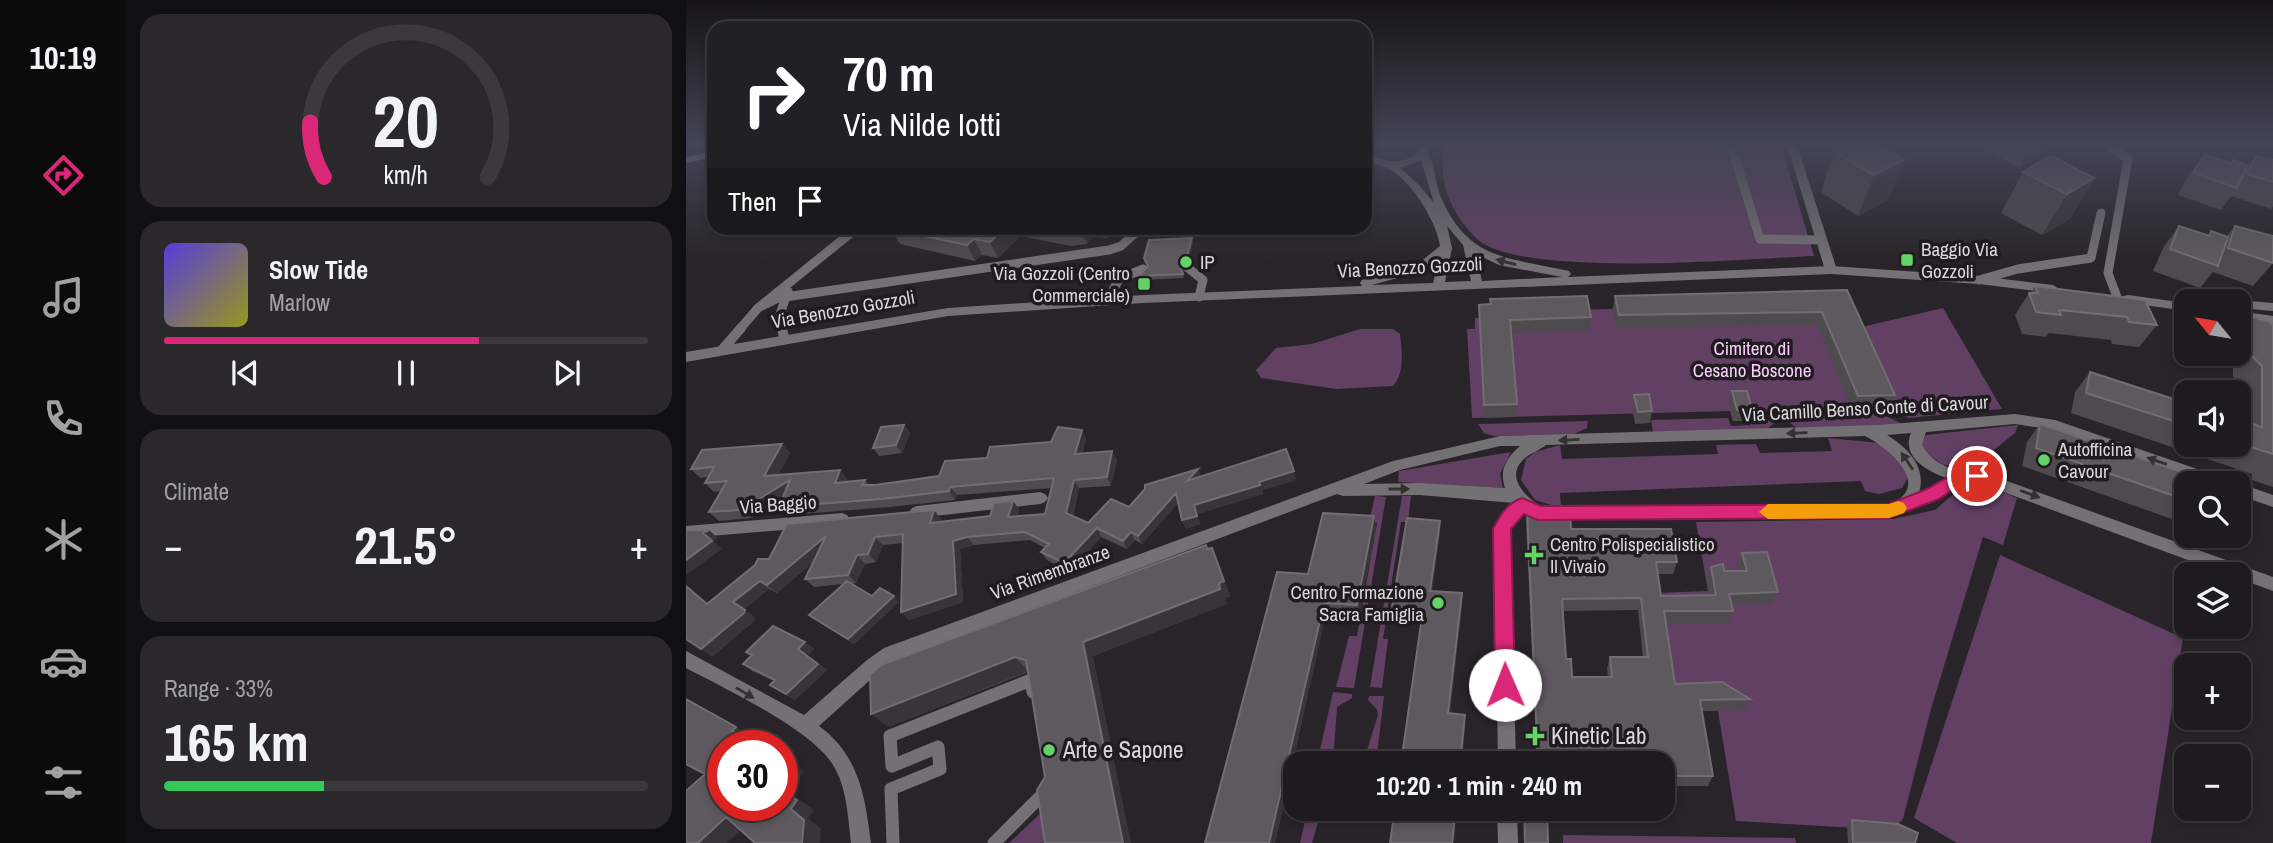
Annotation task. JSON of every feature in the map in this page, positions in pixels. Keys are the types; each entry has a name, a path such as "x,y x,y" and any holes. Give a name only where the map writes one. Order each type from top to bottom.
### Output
{"street":[{"path":"1413,184 1427,202 1442,231 1446,247 1439,285"},
{"path":"1433,184 1435,195 1459,238 1468,247 1506,263 1594,278"},
{"path":"1804,184 1831,270"},
{"path":"1339,290 1422,267 1446,247"},
{"path":"1468,247 1477,284"},
{"name":"Via Benozzo Gozzoli","path":"686,357 784,338 948,312 1107,301 1594,278 1831,270 1979,280"},
{"path":"1979,280 2066,291"},
{"path":"2111,296 2174,300"},
{"path":"2111,296 2174,305"},
{"path":"2251,305 2273,307"},
{"path":"2251,317 2273,320"},
{"name":"Via Camillo Benso Conte di Cavour","path":"1500,441 1545,442 1865,431 1993,419 2035,421 2185,471"},
{"path":"1921,427 1915,435 1915,445 1920,456 1938,470 1989,479 2273,584"},
{"path":"1865,431 1896,447 1914,472 1915,486 1911,498 1901,507"},
{"name":"Via Rimembranze","path":"804,727 890,654 1403,464 1500,441"},
{"path":"1507,751 1502,529 1518,500 1508,478 1513,461 1526,448 1545,442"},
{"name":"Via Rimembranze","path":"1331,491 1420,489 1518,500 1538,513 1889,511 1933,494 1960,476"},
{"path":"2251,493 2273,501"},
{"path":"903,514 1040,498"},
{"name":"Via Baggio","path":"686,532 863,517"},
{"path":"686,659 804,727 835,751 856,806 861,843"},
{"path":"1507,821 1508,843"}],"lane":[{"path":"1743,184 1760,239 1821,240"},
{"path":"2111,296 2108,273 2124,184"},
{"name":"Via Benozzo Gozzoli","path":"1979,280 2018,270 2091,258 2101,213"},
{"path":"722,350 758,308 848,235"},
{"path":"758,308 785,297 905,277 1109,250 1121,246 1133,235"},
{"path":"1187,267 1203,280 1199,296"},
{"path":"1107,301 1112,284 1133,270 1143,269"},
{"path":"784,338 779,317 793,280"},
{"path":"893,843 891,789 940,769 938,747 892,766 890,736 1031,681 1036,713"},
{"path":"994,843 1048,790 1047,779"}],"green space":[{"path":"1445,184 1793,184 1814,256 1635,263 1535,258 1498,250 1475,237 1453,207"},
{"name":"Cimitero di Cesano Boscone","path":"1842,303 1853,329 1943,308 2002,409 1908,418 1896,414 1889,407 1746,412 1748,417 1775,417 1777,421 1767,429 1653,432 1651,420 1728,418 1731,426 1751,425 1749,421 1733,421 1730,411 1472,418 1467,329 1475,329 1475,318 1490,318 1490,312"},
{"path":"1360,329 1393,329 1400,334 1401,369 1393,386 1336,389 1261,378 1256,370 1276,348 1312,344"},
{"path":"1882,414 1904,425 1797,428 1781,416"},
{"path":"1588,421 1587,428 1574,434 1494,436 1484,433 1478,424"},
{"path":"2018,425 2015,433 1974,466 1943,465 1922,450 1926,435"},
{"path":"1828,438 1880,443 1907,469 1907,479 1902,488 1879,494 1865,491 1861,481 1560,493 1561,508 1535,500 1521,480 1526,459 1535,452 1560,445 1562,459 1718,454 1716,445 1756,444 1760,453 1832,451"},
{"path":"1511,452 1500,474 1503,488 1398,482 1399,471"},
{"path":"1969,489 1997,490 2017,498 2003,545 1983,537 1931,709 1903,819 1892,830 1736,821 1718,711 1673,711 1655,593 1708,591 1696,522 1893,519 1935,510 1956,492"},
{"path":"1375,496 1386,497 1354,688 1336,687 1349,636 1357,636 1377,523 1369,522"},
{"path":"1402,496 1411,496 1408,522 1401,522 1383,639 1388,639 1382,688 1370,687"},
{"path":"2000,555 2174,634 2174,639 2183,639 2181,653 2174,653 2174,696 2151,843 1957,843 1914,818"},
{"path":"1333,692 1352,694 1352,698 1337,707 1334,751 1320,751"},
{"path":"1369,696 1384,696 1377,751 1367,751 1378,715 1377,709 1368,700"},
{"path":"1044,810 1047,843 1009,843"},
{"path":"1305,821 1318,821 1312,843 1300,843"},
{"path":"1563,835 1795,838 1796,843 1563,843"}],"building":[{"path":"2048,184 2083,184 2067,194"},
{"path":"2179,226 2210,236 2211,231 2228,237 2218,266 2170,249"},
{"path":"2235,226 2273,236 2273,263 2228,248"},
{"path":"919,235 998,235 990,242 974,239 967,245"},
{"path":"1192,238 1187,256 1179,261 1183,274 1139,276 1148,266 1144,258 1149,240"},
{"path":"2035,286 2145,300 2157,325 2129,322 2127,317 2059,310 2061,315 2036,312 2029,293 2038,293"},
{"path":"1847,290 1895,395 1858,396 1822,312 1619,315 1615,296"},
{"path":"1587,296 1591,317 1510,320 1517,404 1484,405 1479,305 1491,304 1490,299"},
{"path":"2251,316 2273,325 2273,454 2251,447 2251,423 2262,427 2262,366 2252,356"},
{"path":"2090,372 2174,399 2174,421 2086,393"},
{"path":"1732,391 1747,391 1752,409 1737,410"},
{"path":"1649,394 1652,411 1638,412 1634,395"},
{"path":"2040,424 2179,471 2174,471 2174,496 2036,448"},
{"path":"904,425 896,445 873,448 881,427"},
{"path":"1058,427 1082,430 1075,454 1112,451 1107,477 1074,480 1066,513 1088,523 1111,499 1129,507 1145,489 1145,485 1198,469 1187,481 1286,449 1294,471 1259,482 1260,485 1194,505 1197,516 1182,520 1176,493 1138,536 1131,532 1123,541 1097,528 1064,563 1041,552 1049,544 1025,532 967,537 953,541 956,594 901,612 903,534 875,537 868,554 857,555 848,575 805,579 826,536 767,585 760,581 733,602 745,610 744,613 701,649 686,639 686,586 707,604 755,565 758,559 769,559 787,524 934,510 930,523 990,516 994,503 1013,501 1008,517 1045,514 1054,478 950,487 949,491 882,499 779,507 790,480 741,510 709,512 727,481 705,483 714,467 691,469 702,450 782,444 764,476 840,470 835,483 865,480 862,485 875,485 939,476 945,461 987,458 990,447 1051,442"},
{"path":"1527,509 1570,509 1571,529 1671,529 1677,562 1656,562 1661,596 1716,595 1711,567 1723,564 1724,571 1747,571 1742,553 1767,552 1778,592 1729,594 1733,611 1664,611 1675,684 1722,682 1750,699 1700,700 1713,776 1675,776 1675,751 1537,751","holes":["1641,598 1648,657 1610,657 1612,677 1572,677 1571,659 1566,659 1562,599"]},
{"path":"1323,513 1374,516 1357,605 1324,603 1290,751 1283,751 1283,782 1269,843 1205,843 1277,572 1308,574"},
{"path":"1407,518 1440,521 1430,591 1462,593 1448,713 1465,715 1461,751 1403,751 1423,610 1392,607"},
{"path":"686,530 709,530 703,533 712,541 686,560"},
{"path":"1206,545 1207,549 1212,548 1224,581 1219,583 1220,589 1083,642 1123,843 1045,843 1037,790 1045,777 1026,660 1015,657 871,714 870,675 881,665"},
{"path":"847,581 872,596 880,588 894,596 848,639 809,615"},
{"path":"773,626 805,642 798,649 818,664 786,694 770,685 775,680 743,664 752,655 746,652"},
{"path":"686,699 736,727 733,730 707,730 707,821 722,821 698,843 686,843 686,791 705,774 686,764"},
{"path":"798,815 804,820 802,843 755,843 730,821 798,821"},
{"path":"1852,820 1898,824 1918,833 1915,843 1853,843"},
{"path":"1393,821 1455,821 1452,843 1390,843"},
{"path":"1524,821 1547,821 1548,843 1525,843"}],"slow traffic":[{"path":"1768,512 1889,511 1898,508"}],"place":[{"name":"Baggio Via Gozzoli","path":"1907,260"},
{"name":"IP","path":"1186,262"},
{"name":"Via Gozzoli (Centro Commerciale)","path":"1144,284"},
{"name":"Autofficina Cavour","path":"2044,460"},
{"name":"Centro Polispecialistico Il Vivaio","path":"1534,555"},
{"name":"Centro Formazione Sacra Famiglia","path":"1438,603"},
{"name":"Kinetic Lab","path":"1535,736"},
{"name":"Arte e Sapone","path":"1049,750"}],"route":[{"path":"1505,685 1502,529 1510,516 1522,505 1538,513 1889,511 1933,494 1960,476 1977,476"}]}
